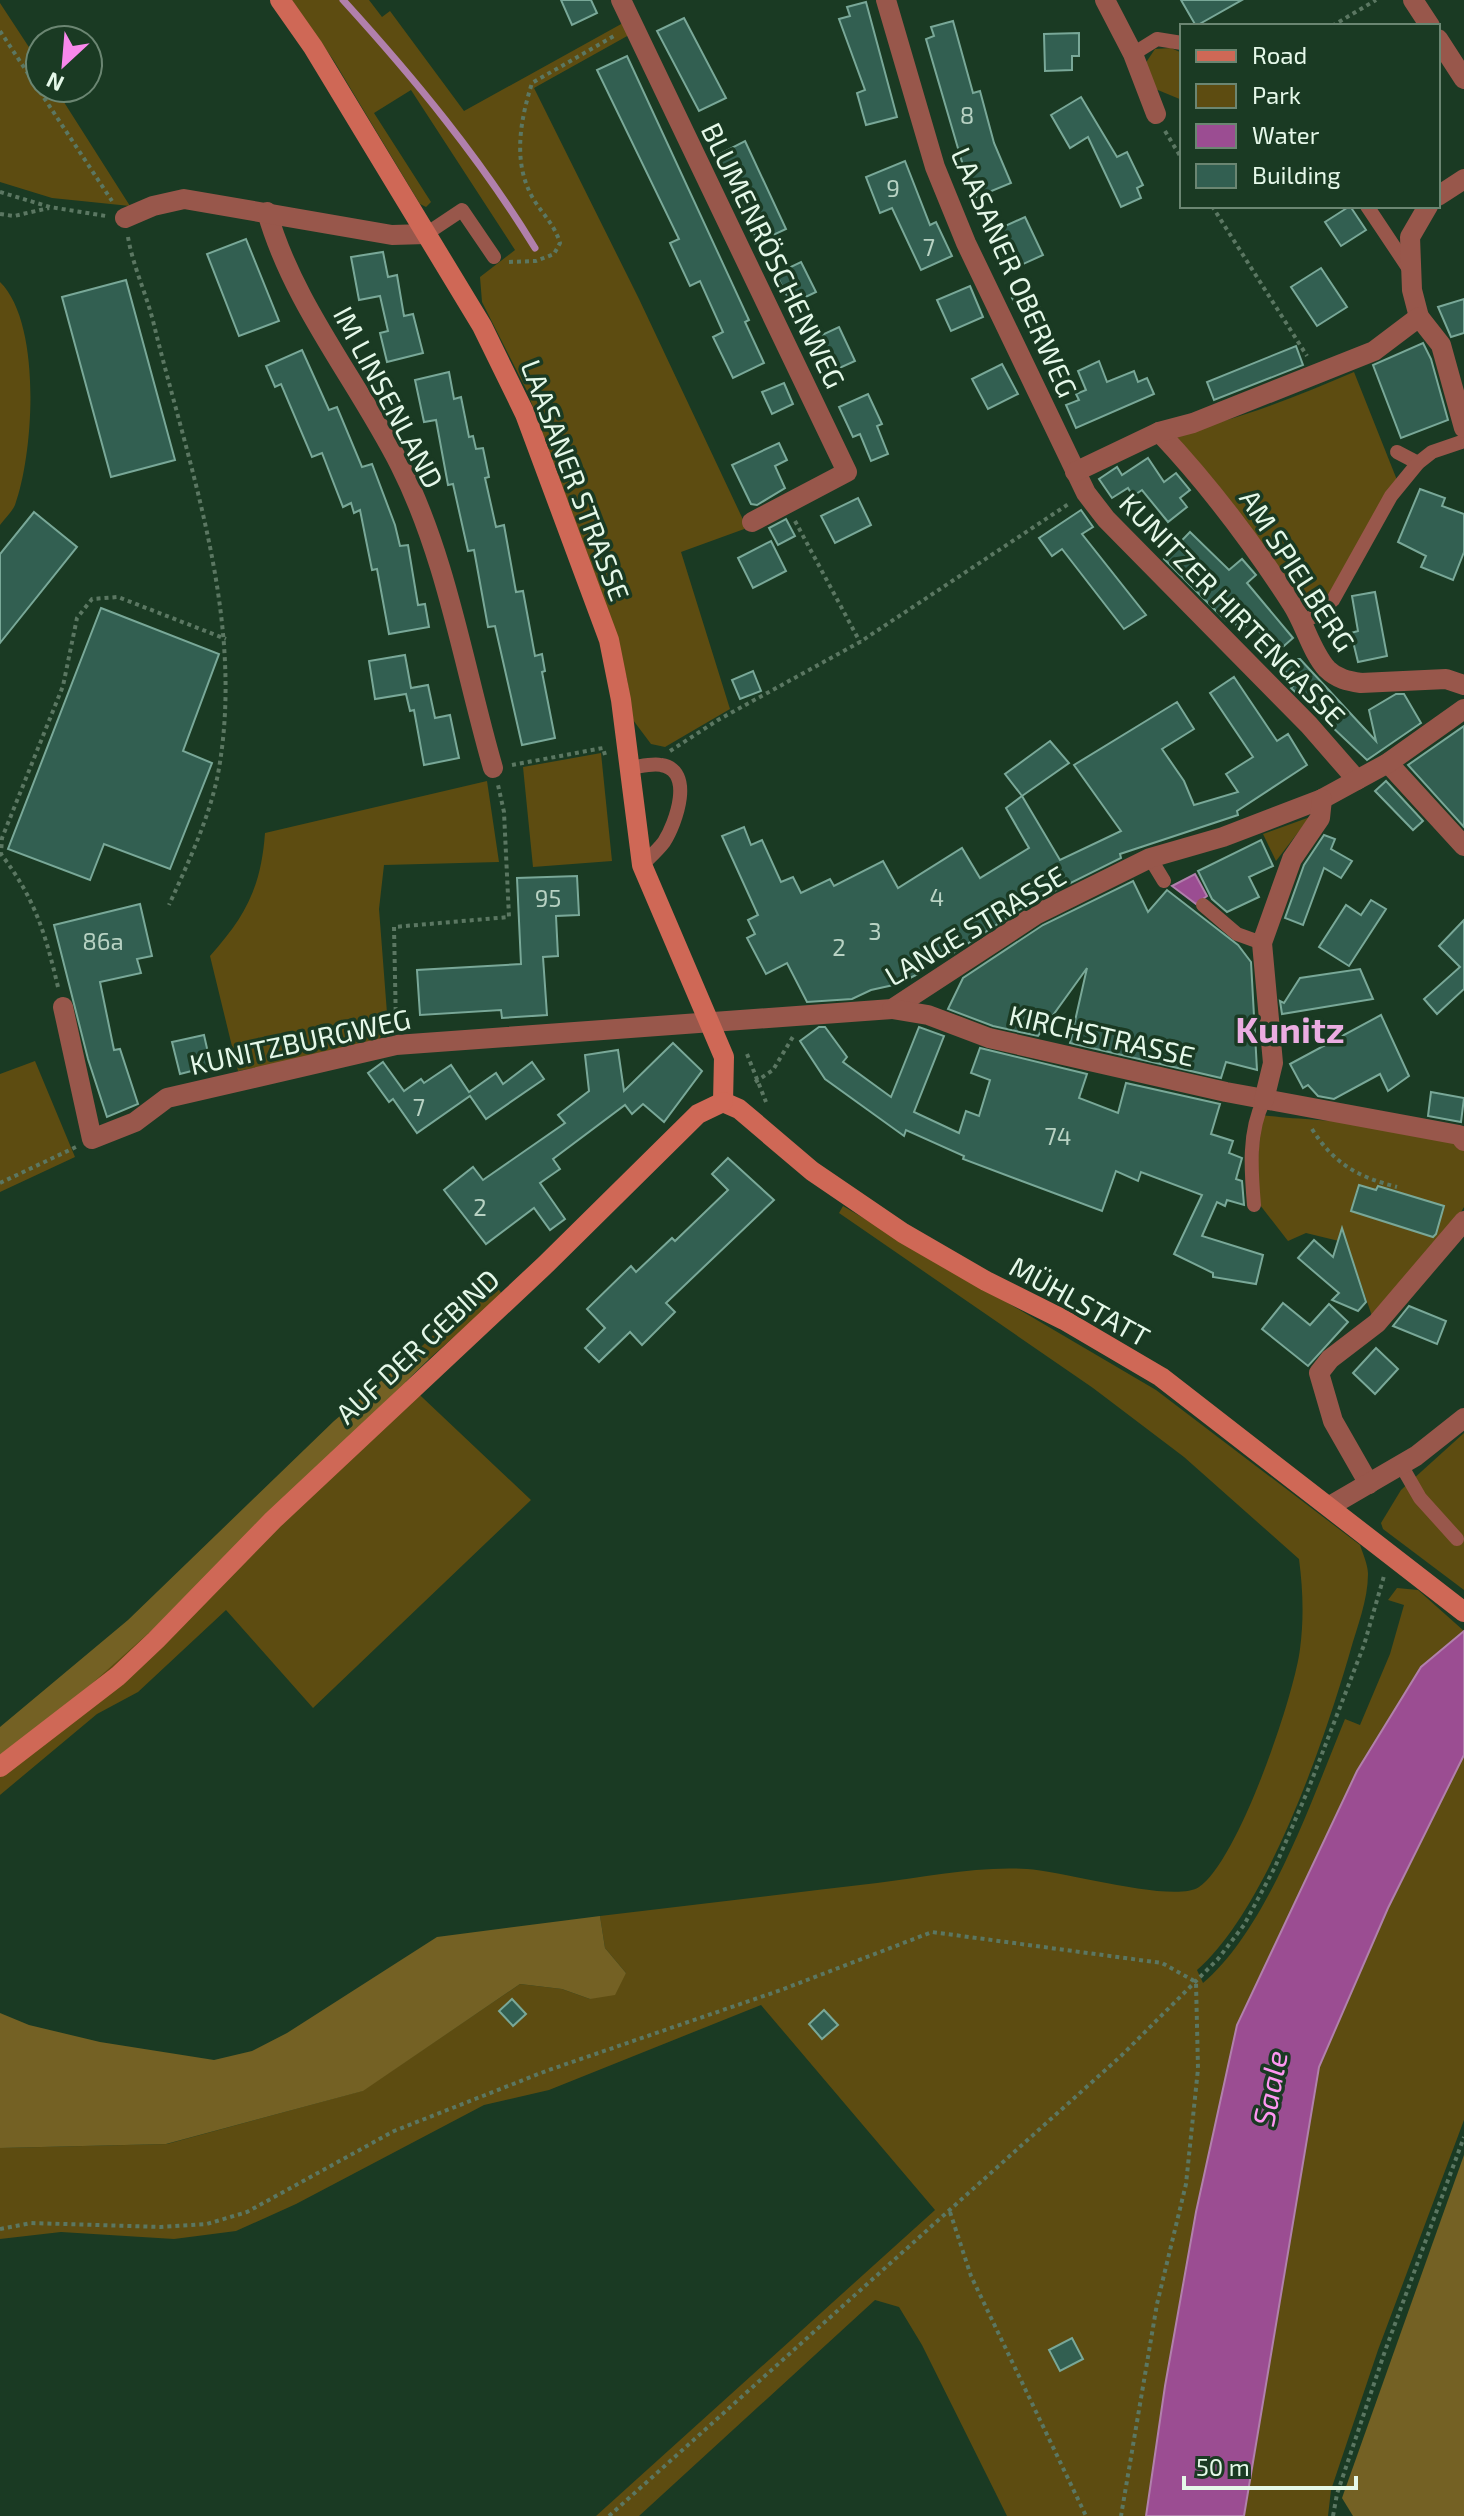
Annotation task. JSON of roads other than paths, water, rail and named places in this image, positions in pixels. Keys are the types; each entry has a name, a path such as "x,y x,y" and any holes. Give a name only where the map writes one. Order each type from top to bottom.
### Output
{"street":[{"name":"LAASANER STRASSE","path":"280,0 313,47 482,326 525,414 609,640 621,700 642,865 693,990 712,1024"},
{"name":"BLUMENRÖSCHENWEG","path":"621,0 847,472 752,522"},
{"name":"LAASANER OBERWEG","path":"886,0 935,167 966,243 1075,472"},
{"path":"1105,0 1133,54 1156,114"},
{"path":"1413,0 1429,24"},
{"path":"1440,42 1464,79"},
{"path":"1440,195 1464,179"},
{"path":"125,218 153,206 184,199 392,235 426,234"},
{"path":"1427,208 1410,237 1411,272 1419,317 1441,345 1464,428"},
{"name":"IM LINSENLAND","path":"267,212 280,257 401,466 434,550 493,768"},
{"path":"1075,472 1159,432 1193,423 1374,351 1419,317"},
{"name":"AM SPIELBERG","path":"1159,432 1214,492 1303,620 1324,664 1338,678 1361,683 1446,679 1464,685"},
{"name":"KUNITZER HIRTENGASSE","path":"1075,472 1106,519 1309,725 1357,780"},
{"name":"LANGE STRASSE","path":"712,1024 892,1009 1037,914 1150,858 1223,837 1322,799 1388,763 1464,709"},
{"path":"1388,763 1464,846"},
{"path":"1264,1100 1273,1063 1262,943 1292,859 1320,818 1322,799"},
{"name":"KUNITZBURGWEG","path":"63,1007 92,1139 135,1122 167,1098 396,1045 712,1024"},
{"name":"KIRCHSTRASSE","path":"892,1009 928,1015 989,1038 1264,1100 1462,1137"},
{"path":"712,1024 724,1057 723,1102"},
{"name":"MÜHLSTATT","path":"723,1102 739,1109 812,1171 903,1233 986,1281 1064,1320 1161,1377 1464,1612"},
{"name":"AUF DER GEBIND","path":"0,1767 118,1676 273,1520 544,1266 698,1114 723,1102"},
{"path":"1369,1484 1333,1421 1319,1373 1330,1359 1377,1323 1464,1221"},
{"path":"1330,1506 1401,1465 1464,1418"}],"lane":[{"path":"1133,54 1157,39 1180,43"},
{"path":"1368,208 1411,272"},
{"path":"426,234 462,210 494,257"},
{"path":"1303,620 1316,616 1333,600 1391,496 1418,463 1432,452 1464,441"},
{"path":"1397,452 1418,463"},
{"path":"629,768 659,764 672,768 680,778 681,794 664,841 642,865"},
{"path":"1150,858 1164,881"},
{"path":"1203,905 1237,934 1262,943"},
{"path":"1254,1205 1251,1169 1255,1118 1264,1100"},
{"path":"1401,1465 1420,1498 1457,1539"}],"water":[{"path":"1195,874 1207,896 1196,904 1172,886"},
{"name":"Saale","path":"1464,1631 1464,1755 1388,1908 1319,2067 1244,2516 1146,2516 1196,2212 1237,2025 1357,1771 1421,1667"}],"waterway":[{"path":"343,0 445,120 492,182 535,248"}],"district":[{"name":"Kunitz","path":"1290,1028"}]}
